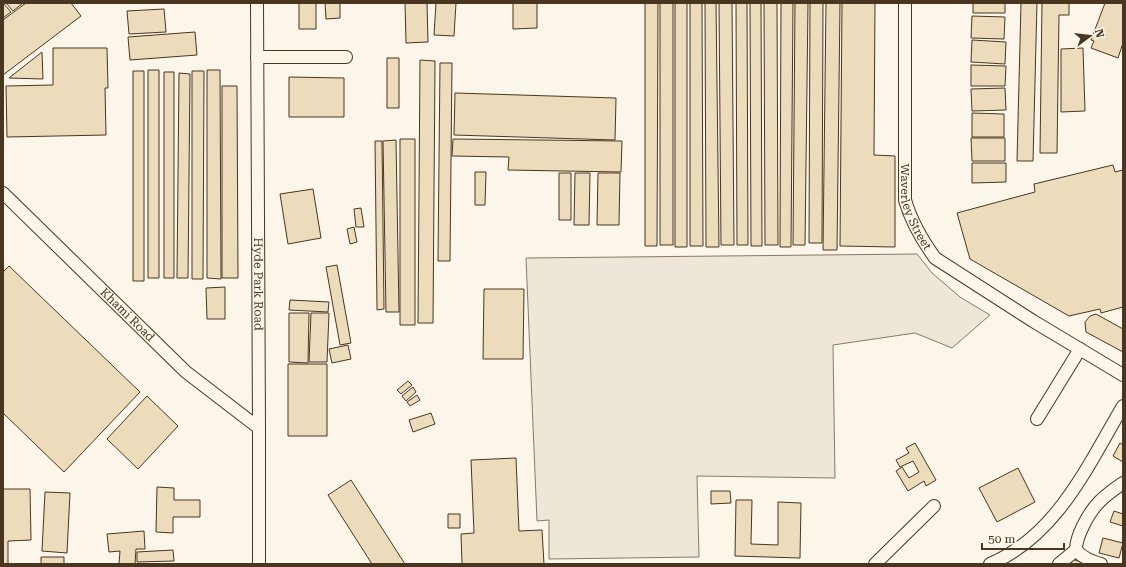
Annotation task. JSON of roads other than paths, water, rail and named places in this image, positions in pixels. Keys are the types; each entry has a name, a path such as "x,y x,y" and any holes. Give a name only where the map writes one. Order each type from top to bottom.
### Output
{"street":[{"name":"Hyde Park Road","path":"256,3 259,564"},
{"name":"Waverley Street","path":"905,3 904,189 905,200 912,222 927,248 935,258 1033,321 1123,374"},
{"path":"257,57 346,57"},
{"name":"Khami Road","path":"3,193 186,372 259,428"},
{"path":"1037,419 1080,349"},
{"path":"990,564 1004,558 1033,538 1053,518 1079,481 1123,406"},
{"path":"1059,564 1076,550 1080,532 1093,507 1123,483"},
{"path":"875,564 934,506"},
{"path":"1076,550 1087,559 1101,564"}]}
